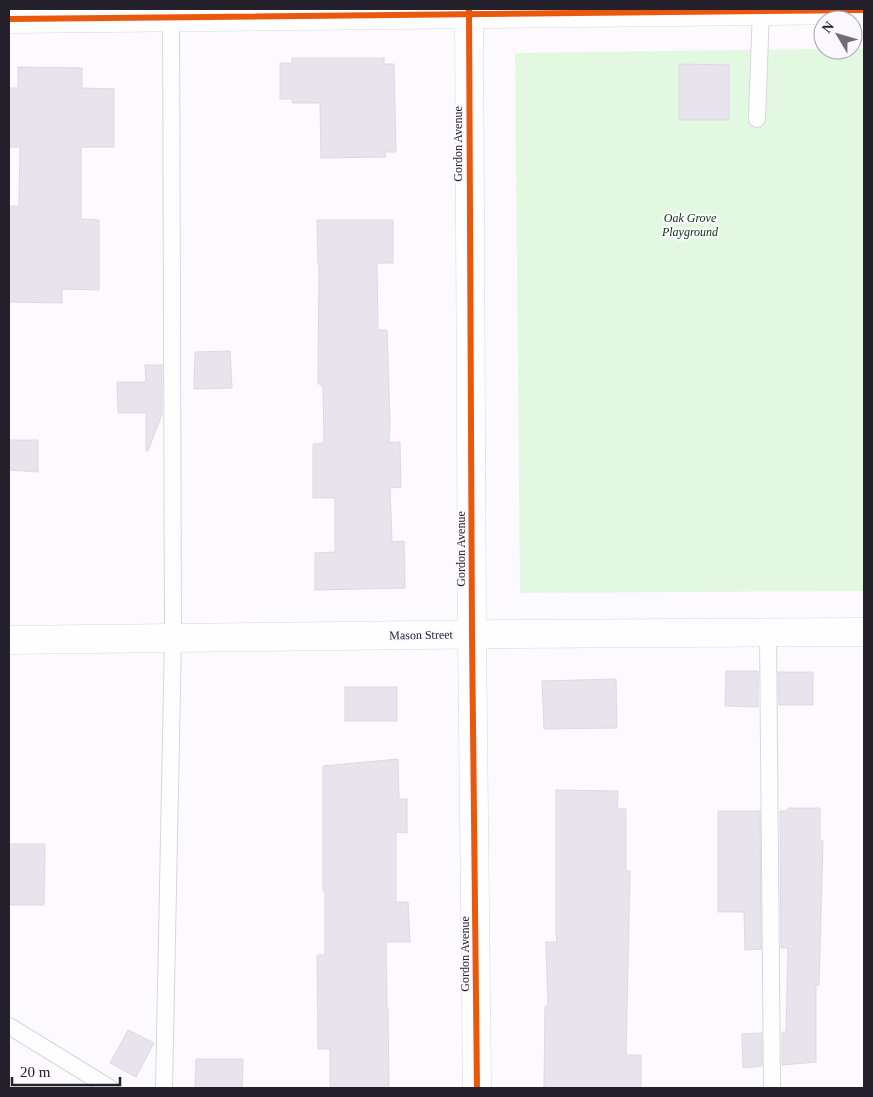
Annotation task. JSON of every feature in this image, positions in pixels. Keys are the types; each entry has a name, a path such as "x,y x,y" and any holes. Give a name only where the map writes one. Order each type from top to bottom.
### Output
{"street":[{"path":"9,19 171,13 864,10"},
{"name":"Gordon Avenue","path":"469,11 472,635 477,1088"},
{"name":"Mason Street","path":"9,640 864,632"}],"lane":[{"path":"757,118 761,10"},
{"path":"164,1088 173,638 171,13"},
{"path":"768,633 772,1088"},
{"path":"9,1026 110,1088"}],"green space":[{"name":"Oak Grove Playground","path":"813,49 813,60 863,60 864,49 864,591 520,593 515,53"}],"building":[{"path":"292,58 384,58 384,64 394,64 396,152 385,152 386,157 321,158 320,103 292,103 292,99 280,99 280,63 292,63"},
{"path":"679,64 729,65 729,120 679,120"},
{"path":"18,67 82,68 82,88 114,89 114,147 81,147 81,219 99,220 99,290 62,289 62,303 9,302 9,206 19,206 20,147 9,147 9,88 18,88"},
{"path":"317,220 393,220 393,263 377,263 378,330 387,330 389,442 400,442 401,487 390,488 392,542 404,541 405,588 315,590 315,553 335,552 335,498 313,498 313,444 324,443 323,386 318,384 319,264"},
{"path":"230,351 232,388 194,389 195,352"},
{"path":"145,365 162,365 162,414 148,451 146,451 146,413 118,413 117,382 146,382"},
{"path":"9,440 38,440 38,472 9,470"},
{"path":"726,671 758,671 758,707 725,706"},
{"path":"778,672 813,672 813,705 779,705"},
{"path":"616,679 617,728 544,729 542,681"},
{"path":"345,687 397,687 397,721 345,721"},
{"path":"398,759 399,799 407,799 407,833 396,832 396,902 408,902 410,942 386,942 389,1088 330,1088 330,1049 318,1049 317,955 325,955 323,766"},
{"path":"556,790 618,791 617,809 626,809 626,871 630,871 626,1055 641,1055 641,1088 544,1088 545,1006 548,1006 546,942 557,942"},
{"path":"788,808 820,808 820,841 823,841 819,985 816,985 816,1062 782,1065 782,1032 786,1032 788,948 781,948 780,811 788,811"},
{"path":"718,811 760,811 761,949 745,950 744,912 718,912"},
{"path":"9,844 45,844 44,905 9,905"},
{"path":"128,1030 154,1043 136,1077 110,1063"},
{"path":"762,1033 762,1066 743,1068 742,1034"},
{"path":"196,1059 243,1059 242,1088 195,1088"}],"cycle path":[{"path":"469,9 472,635 477,1088"},
{"path":"9,19 864,10"}]}
